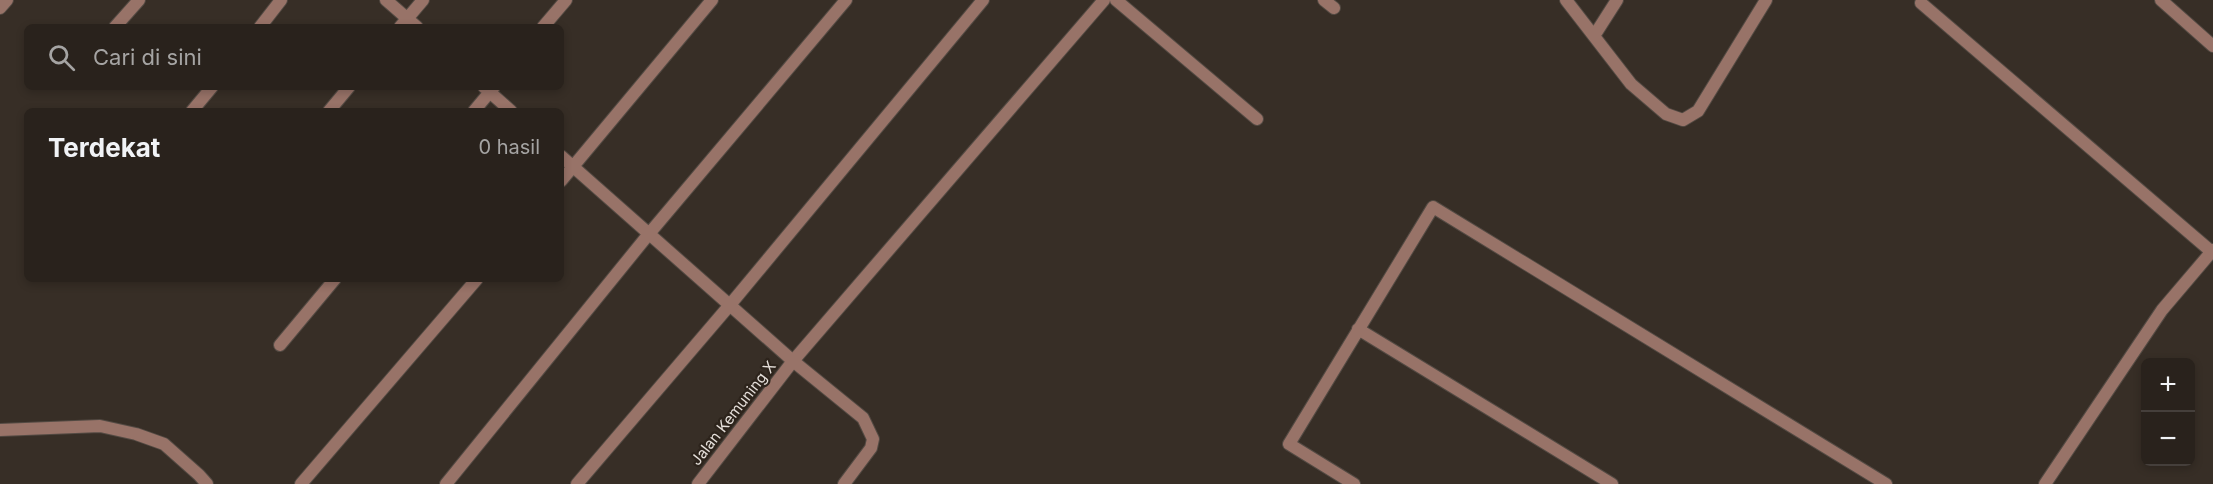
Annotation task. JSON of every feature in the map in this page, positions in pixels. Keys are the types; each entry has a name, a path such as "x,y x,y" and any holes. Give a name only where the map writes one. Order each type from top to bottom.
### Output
{"street":[{"path":"0,8 6,0"},
{"path":"118,24 139,0"},
{"path":"262,24 281,0"},
{"path":"387,0 404,23 423,0"},
{"path":"546,24 566,0"},
{"path":"564,178 712,0"},
{"path":"446,484 648,235 846,0"},
{"path":"577,484 729,306 983,0"},
{"name":"Jalan Kemuning X","path":"698,484 793,361 1104,0"},
{"path":"1116,0 1257,119"},
{"path":"1566,0 1631,84 1666,114 1683,120 1698,111 1766,0"},
{"path":"1594,36 1617,0"},
{"path":"2161,0 2213,46"},
{"path":"1921,3 2213,251 2162,310 2045,484"},
{"path":"194,108 210,90"},
{"path":"332,108 346,90"},
{"path":"476,108 488,90"},
{"path":"490,90 508,108"},
{"path":"564,159 729,306 863,418 873,439 871,448 844,484"},
{"path":"1354,484 1289,444 1433,207 1886,484"},
{"path":"280,345 332,282"},
{"path":"301,484 474,282"},
{"path":"1358,329 1612,484"},
{"path":"0,430 100,426 136,434 164,444 207,484"}]}
